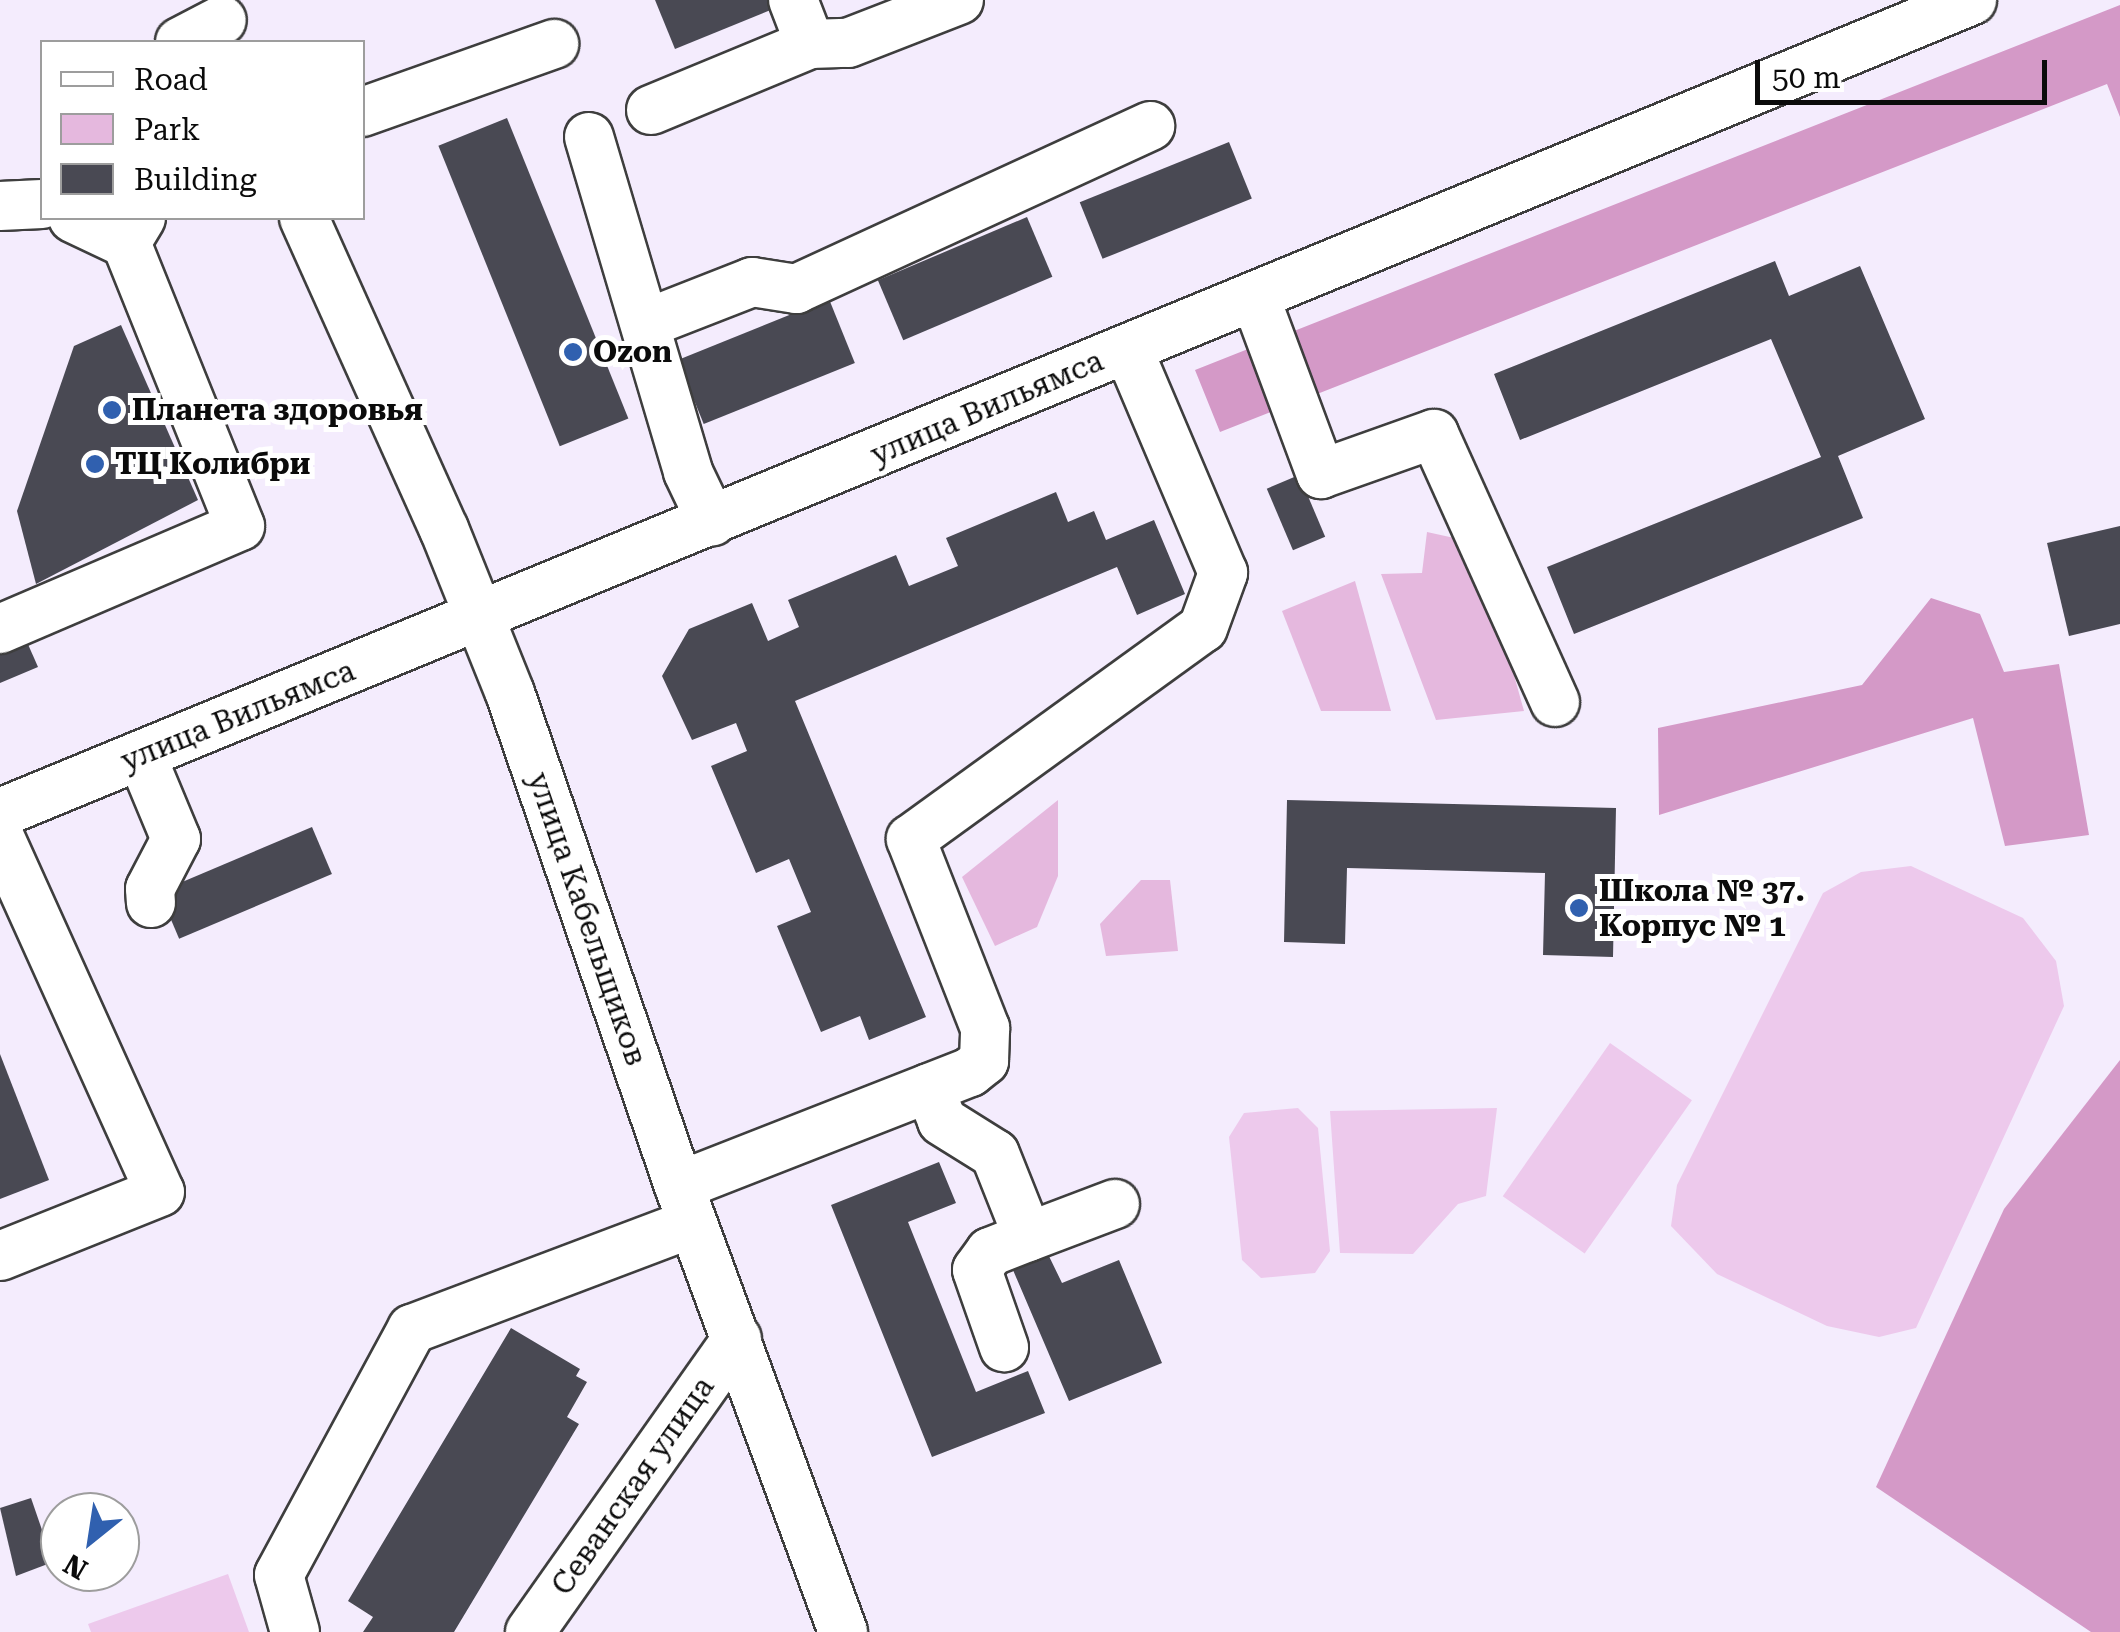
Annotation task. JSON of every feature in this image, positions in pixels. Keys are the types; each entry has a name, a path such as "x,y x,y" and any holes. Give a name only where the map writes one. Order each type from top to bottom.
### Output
{"street":[{"path":"793,0 810,44"},
{"path":"651,110 810,44 848,43 958,0"},
{"name":"улица Вильямса","path":"0,813 1972,0"},
{"path":"184,40 222,21"},
{"path":"365,111 554,44"},
{"path":"644,324 752,282 796,289 1150,126"},
{"path":"589,137 688,472 712,522"},
{"path":"0,206 40,204"},
{"path":"0,629 240,526 134,230 84,220"},
{"name":"улица Кабельщиков","path":"305,220 478,618 842,1632"},
{"path":"1255,297 1321,474 1434,434 1555,702"},
{"path":"295,1632 279,1575 412,1329 970,1072 989,1046 911,839 1203,628 1223,572 1128,349"},
{"path":"141,756 176,839 150,889 151,903"},
{"path":"0,838 160,1192 0,1256"},
{"path":"929,1088 942,1121 995,1154 1028,1238"},
{"path":"1004,1348 977,1270 990,1252 1114,1204"},
{"name":"Севанская улица","path":"530,1632 737,1339"}],"green space":[{"path":"1427,532 1477,543 1524,711 1436,720 1381,574 1422,573"},
{"path":"1355,581 1391,711 1321,711 1282,611"},
{"path":"1058,800 1058,876 1037,927 995,946 962,877"},
{"path":"1141,880 1170,880 1178,951 1106,956 1100,924"}],"shaded area":[{"path":"2120,5 2120,117 2107,84 1220,432 1195,370"},
{"path":"1931,598 1980,614 2004,672 2059,664 2089,835 2005,846 1973,718 1659,815 1658,728 1862,685"},
{"path":"1911,866 2023,918 2056,961 2064,1006 1916,1328 1879,1337 1827,1326 1717,1274 1671,1226 1677,1185 1823,893 1861,872"},
{"path":"1610,1043 1692,1100 1585,1254 1503,1196"},
{"path":"2120,1060 2120,1632 2091,1632 1876,1487 2004,1209"},
{"path":"1298,1108 1318,1128 1330,1251 1315,1273 1261,1278 1242,1260 1229,1137 1244,1113"},
{"path":"1497,1108 1486,1196 1458,1204 1413,1254 1340,1253 1330,1111"},
{"path":"228,1574 249,1632 91,1632 88,1624"}],"building":[{"path":"655,0 775,0 778,7 675,49"},
{"path":"507,118 628,418 560,446 438,146"},
{"path":"1229,142 1252,199 1103,259 1080,202"},
{"path":"1027,217 1052,277 903,340 878,280"},
{"path":"1775,261 1789,296 1860,266 1925,419 1838,456 1863,518 1574,634 1547,567 1821,457 1771,339 1520,440 1494,374"},
{"path":"829,299 855,363 704,424 678,360"},
{"path":"121,325 198,500 36,584 17,511 74,346"},
{"path":"1299,475 1325,537 1293,550 1267,489"},
{"path":"1056,492 1068,522 1094,511 1106,540 1154,520 1185,594 1137,615 1117,567 795,701 926,1017 869,1040 860,1016 821,1032 777,926 811,912 789,859 756,873 711,766 747,751 736,723 692,740 662,676 689,629 752,603 768,641 799,627 788,600 896,555 909,586 958,566 946,538"},
{"path":"2120,526 2120,624 2069,636 2047,543"},
{"path":"27,642 38,667 0,683 0,654"},
{"name":"Школа № 37. Корпус № 1","path":"1287,800 1616,808 1613,957 1543,955 1545,873 1347,868 1345,944 1284,942"},
{"path":"312,827 332,874 179,939 159,892"},
{"path":"0,1054 49,1180 0,1199"},
{"path":"939,1162 956,1203 908,1222 976,1392 1028,1371 1045,1413 932,1457 831,1205"},
{"path":"1045,1248 1062,1283 1119,1260 1162,1363 1069,1401 1010,1263"},
{"path":"511,1328 580,1369 576,1376 587,1382 567,1417 579,1424 454,1632 363,1632 373,1617 348,1601"},
{"path":"31,1498 40,1524 40,1567 16,1576 0,1508"}],"place":[{"name":"Ozon","path":"573,352"},
{"name":"Планета здоровья","path":"112,410"},
{"name":"ТЦ Колибри","path":"95,464"},
{"name":"Школа № 37. Корпус № 1","path":"1579,908"}]}
